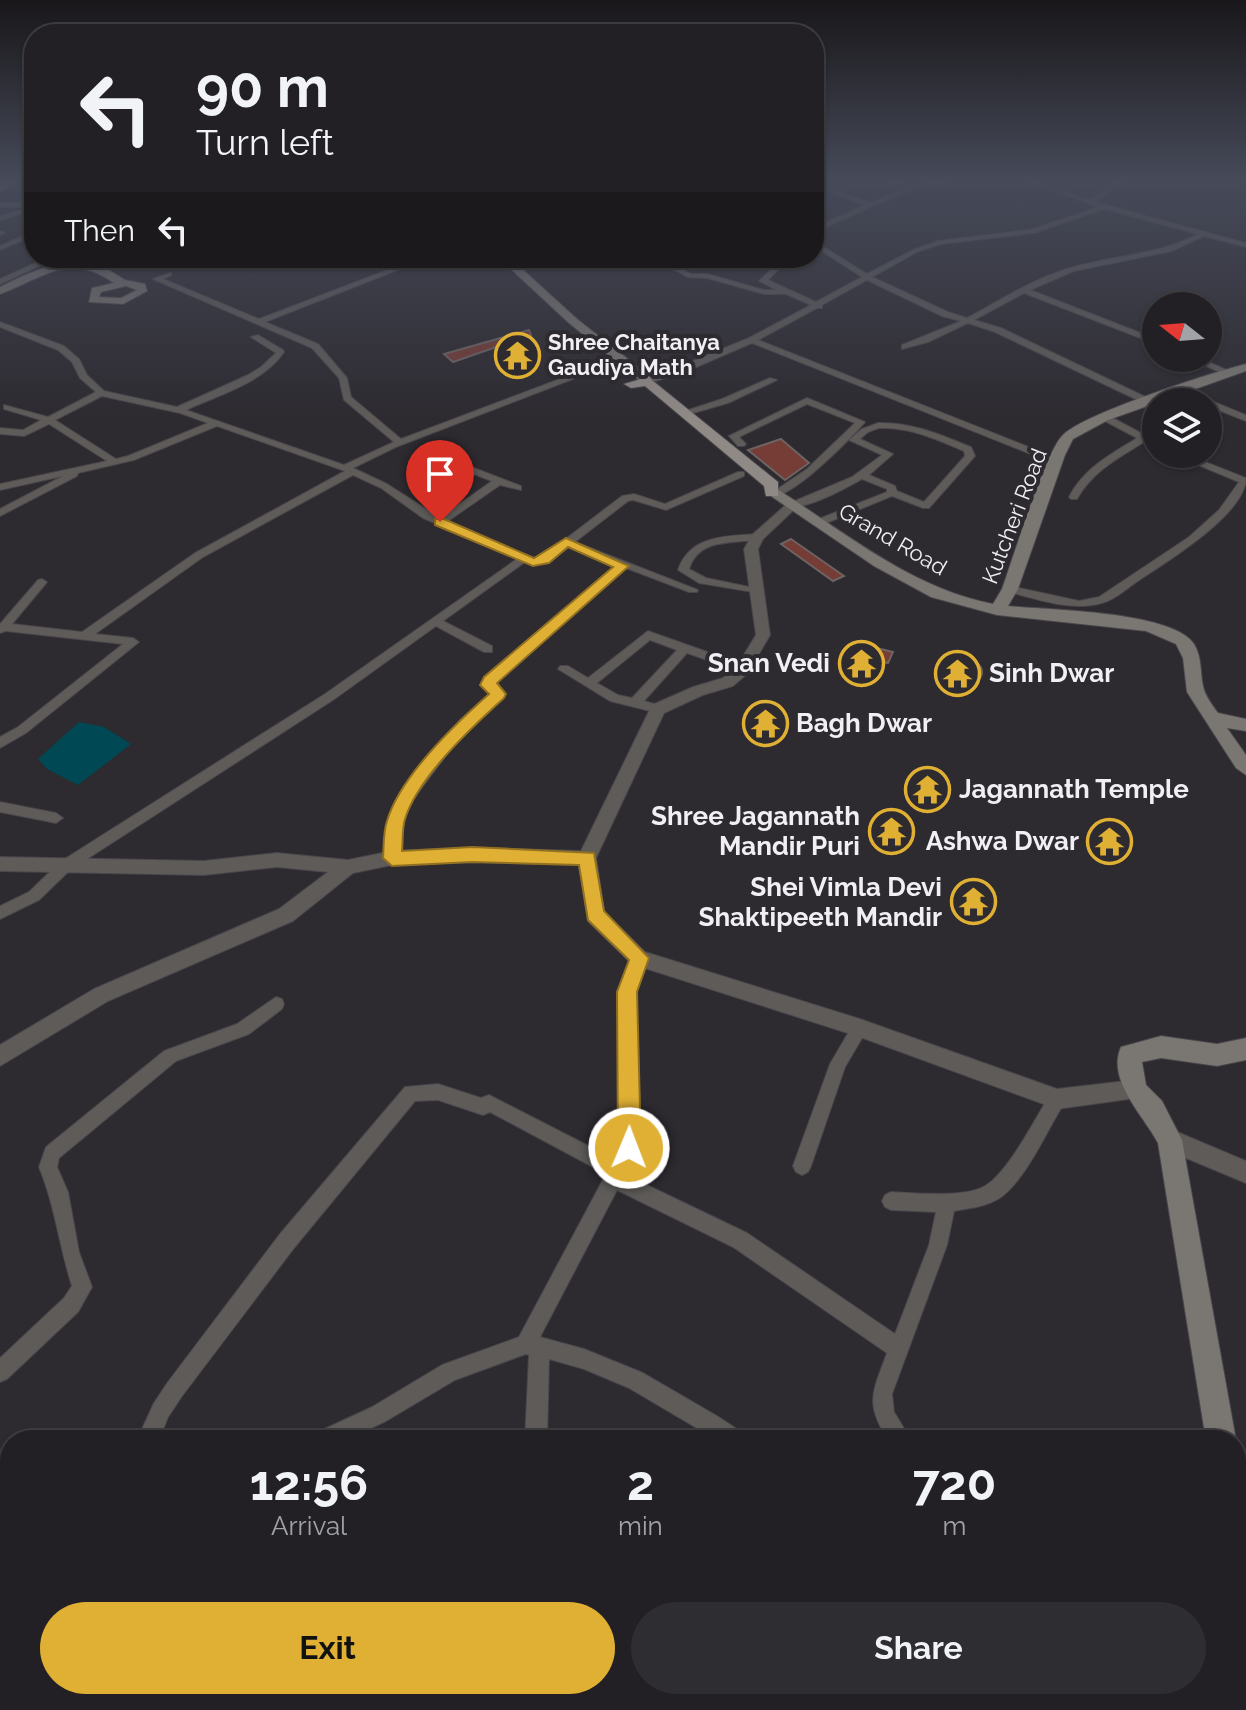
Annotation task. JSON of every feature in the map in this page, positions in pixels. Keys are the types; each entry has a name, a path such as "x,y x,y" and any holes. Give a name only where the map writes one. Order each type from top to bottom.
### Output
{"main road":[{"path":"0,294 59,268"},
{"path":"96,268 122,283"},
{"name":"Grand Road","path":"504,268 608,364 640,382 683,413 772,485 774,493"},
{"name":"Grand Road","path":"514,268 741,474 920,584 972,606 1070,616 1169,633 1184,641 1192,658 1196,693 1246,768"},
{"path":"0,294 51,274 71,270 89,272 105,286"},
{"path":"122,283 135,283 141,286 142,291 123,301 93,300 91,295 105,286 122,283"},
{"name":"Kutcheri Road","path":"1187,388 1246,367"},
{"name":"Kutcheri Road","path":"998,610 1010,589 1056,461 1068,437 1104,417 1142,406"},
{"path":"1215,719 1246,725"},
{"path":"1219,1430 1170,1140 1153,1109 1135,1090 1129,1055 1161,1047 1217,1055 1246,1049"}],"street":[{"path":"839,260 870,279 945,314 998,330 1142,399"},
{"path":"640,382 752,340 870,279 897,260"},
{"path":"905,347 945,335 968,320 1064,272 1117,260"},
{"path":"0,282 31,268"},
{"path":"259,322 399,268"},
{"path":"674,268 690,276 707,276 764,292 786,292"},
{"path":"776,268 763,279 819,306"},
{"path":"169,274 157,279 315,346 343,378 347,398 401,443"},
{"path":"1026,291 1142,337"},
{"path":"0,324 61,348 76,361 83,376 101,393 178,410 349,470 440,522 523,559 540,562 625,498 634,497 666,507 741,474"},
{"path":"178,410 255,374 277,359 280,352 255,337"},
{"path":"752,340 1056,461"},
{"path":"87,634 199,555 401,443 608,364"},
{"path":"1222,370 1229,373"},
{"path":"683,413 725,401 773,380"},
{"path":"0,431 20,434 101,393"},
{"path":"741,444 733,436 807,401 861,422 810,471 774,493"},
{"path":"7,407 49,420 115,462"},
{"path":"1222,409 1246,418"},
{"path":"1074,497 1079,485 1092,471 1142,439 1104,417"},
{"path":"564,669 634,704 658,709 728,682 743,669 763,635 751,549 758,537 793,505 846,486 888,454 854,440 862,430 889,423 968,449 970,456 926,506 892,493 820,522"},
{"path":"0,487 115,462 214,424"},
{"path":"450,462 518,488"},
{"path":"0,513 85,467"},
{"path":"1010,589 1079,604 1102,600 1193,539 1223,512 1245,481 1212,468"},
{"path":"863,476 892,488 892,493"},
{"path":"440,522 499,481"},
{"path":"755,591 703,581 683,570 685,561 704,542 758,537"},
{"path":"566,542 693,590"},
{"path":"0,913 34,896 65,866 329,697 523,559"},
{"path":"392,858 395,823 402,804 456,732 499,694 488,685 490,681 623,566"},
{"path":"2,629 42,582"},
{"path":"2,607 18,608"},
{"path":"435,621 488,649"},
{"path":"0,743 49,710 133,642 87,634 2,629"},
{"path":"589,683 648,635 743,669"},
{"path":"634,704 686,647"},
{"path":"658,709 587,858 595,915 639,958 860,1028 1057,1099 1135,1090"},
{"path":"0,807 56,818"},
{"path":"0,864 204,868 277,860 348,867 392,858 472,855 587,858"},
{"path":"0,1056 101,995 286,915 348,867"},
{"path":"536,1430 532,1345 629,1148 627,992 639,958"},
{"path":"0,1372 71,1305 82,1287 70,1252 59,1192 48,1167 52,1153 170,1056 243,1029 276,1004"},
{"path":"802,1166 838,1064 860,1028"},
{"path":"152,1430 175,1389 287,1241 411,1093 438,1092 483,1107 489,1103 740,1240 899,1349"},
{"path":"891,1201 947,1203 990,1193 1014,1172 1033,1133 1057,1099"},
{"path":"1170,1140 1246,1172"},
{"path":"895,1430 881,1405 938,1245 947,1203"},
{"path":"345,1430 379,1414 449,1372 532,1345 574,1352 632,1377 719,1430"}],"water":[{"path":"79,722 104,727 131,744 78,785 47,769 38,759"}],"building":[{"path":"529,330 531,335 453,362 444,354"},
{"path":"781,439 809,463 785,480 748,450"},
{"path":"791,539 844,576 833,581 781,544"},
{"path":"860,644 893,652 888,663 857,655"},
{"path":"968,662 976,662 982,672 976,682 968,682 962,676 962,668"}],"place":[{"name":"Shree Chaitanya Gaudiya Math","path":"517,355"},
{"name":"Snan Vedi","path":"861,663"},
{"name":"Sinh Dwar","path":"958,673"},
{"name":"Bagh Dwar","path":"765,723"},
{"name":"Jagannath Temple","path":"928,789"},
{"name":"Shree Jagannath Mandir Puri","path":"891,831"},
{"name":"Ashwa Dwar","path":"1110,841"},
{"name":"Shei Vimla Devi Shaktipeeth Mandir","path":"973,902"}],"route":[{"path":"440,522 506,553 533,562 545,560 566,542 623,566 490,681 488,685 499,694 452,736 402,804 395,823 392,858 472,855 587,858 595,915 639,958 627,992 629,1148"}]}
